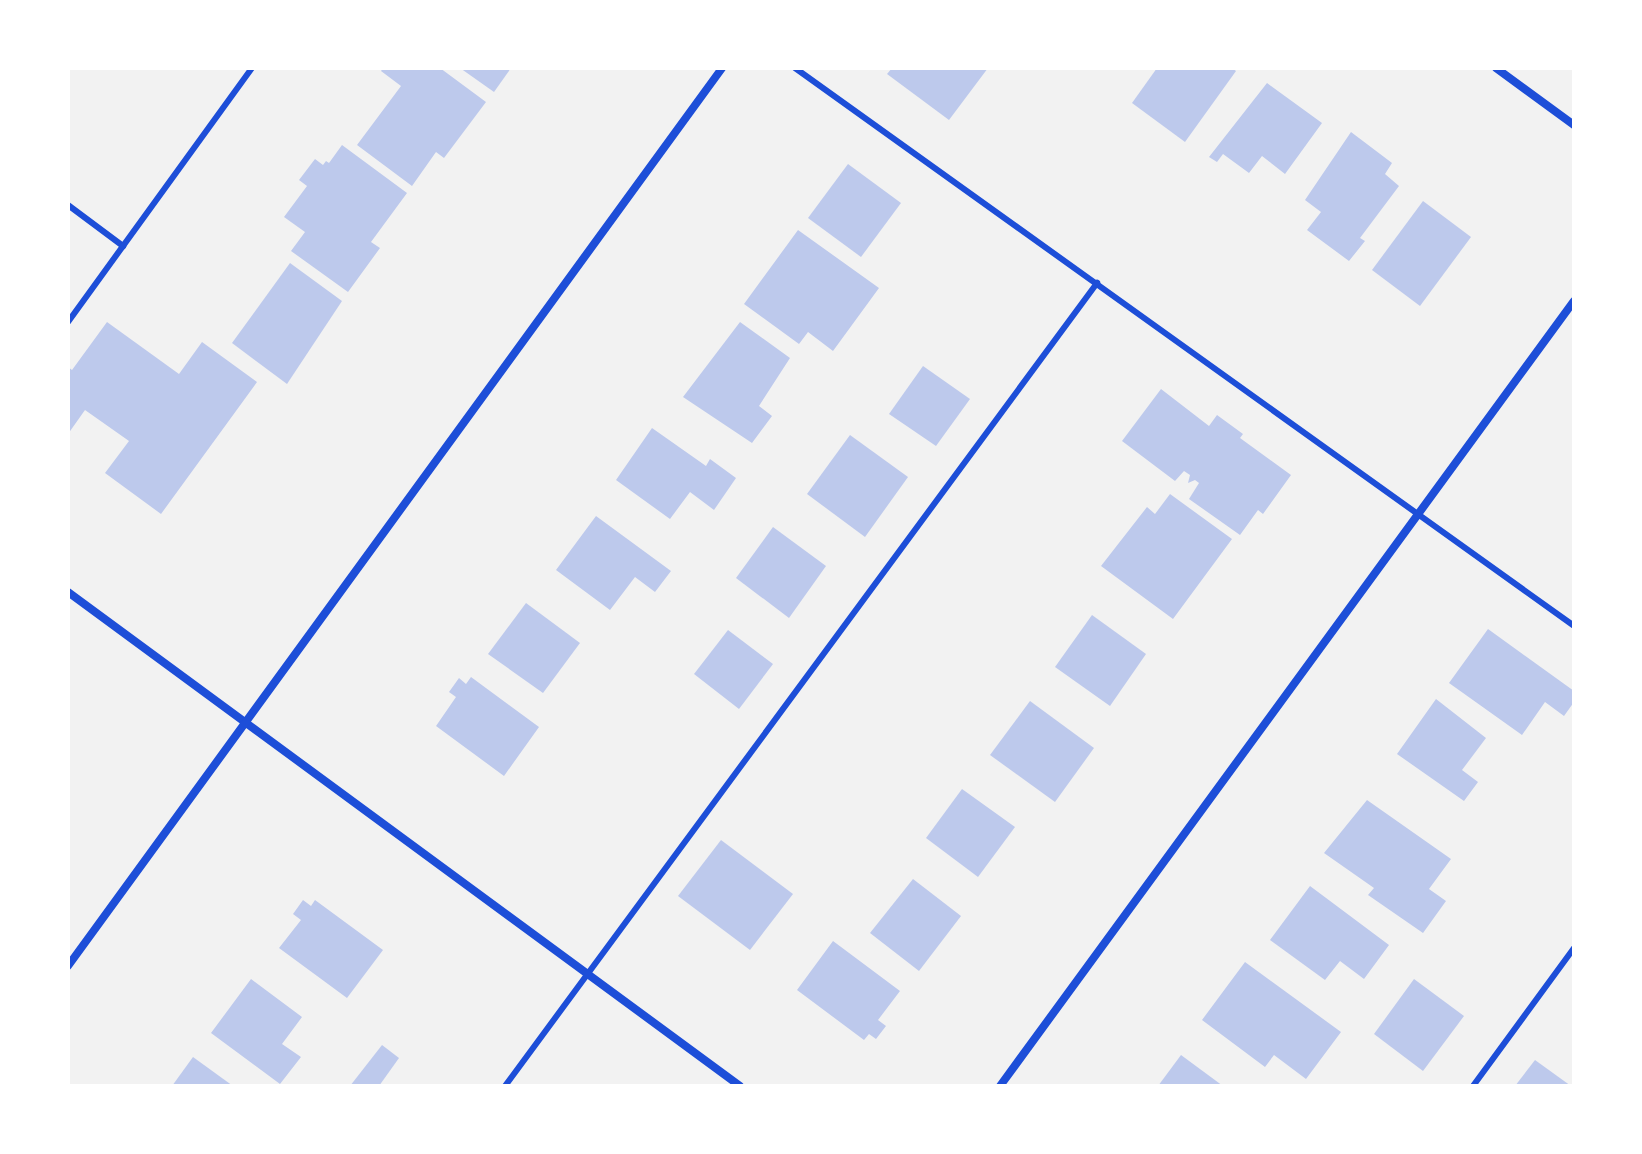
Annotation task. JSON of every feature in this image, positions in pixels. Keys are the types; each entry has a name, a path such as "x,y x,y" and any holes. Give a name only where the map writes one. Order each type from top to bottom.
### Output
{"street":[{"path":"68,966 722,68"},
{"path":"1496,68 1574,125"},
{"path":"1000,1086 1574,301"},
{"path":"68,592 740,1086"}],"lane":[{"path":"68,322 252,68"},
{"path":"795,68 1574,626"},
{"path":"68,205 123,246"},
{"path":"505,1086 1097,283"},
{"path":"1473,1086 1574,948"}],"building":[{"path":"383,68 440,68 486,102 444,158 436,152 412,186 357,145 401,86 381,71"},
{"path":"460,68 511,68 494,92"},
{"path":"892,68 988,68 949,120 887,74"},
{"path":"1157,68 1232,68 1236,71 1185,142 1132,103"},
{"path":"1267,83 1322,123 1285,174 1262,156 1249,173 1223,154 1217,162 1209,157"},
{"path":"1351,132 1392,163 1385,174 1399,186 1360,238 1365,241 1349,261 1307,230 1321,212 1305,200"},
{"path":"342,145 407,193 371,242 380,248 348,292 291,251 305,232 284,217 307,186 299,180 315,159 323,165 326,161 329,163"},
{"path":"848,164 901,203 861,257 808,218"},
{"path":"1423,201 1471,237 1420,306 1372,270"},
{"path":"798,230 879,288 833,351 808,332 799,344 744,304"},
{"path":"290,263 342,301 287,384 232,343"},
{"path":"107,322 179,374 202,342 257,382 161,514 105,473 129,441 85,410 68,434 68,367 72,370"},
{"path":"740,322 790,358 759,406 772,416 752,443 683,397"},
{"path":"923,366 970,399 936,446 889,414"},
{"path":"1161,389 1209,426 1217,415 1243,434 1240,438 1291,475 1263,514 1258,510 1240,535 1189,499 1199,483 1195,480 1188,483 1190,475 1184,471 1175,481 1122,441"},
{"path":"652,428 706,466 710,459 736,478 714,510 690,492 670,519 616,480"},
{"path":"850,435 908,477 865,537 807,494"},
{"path":"1170,494 1232,539 1173,619 1101,566 1147,507 1155,514"},
{"path":"596,516 671,571 655,592 635,577 610,610 556,570"},
{"path":"773,527 826,566 789,618 736,578"},
{"path":"526,603 580,643 543,693 488,654"},
{"path":"1092,615 1146,654 1110,706 1055,667"},
{"path":"1488,629 1574,691 1574,702 1564,716 1545,702 1522,735 1449,683"},
{"path":"728,630 773,664 739,709 694,674"},
{"path":"471,677 539,727 504,776 436,726 456,697 449,692 459,678 466,684"},
{"path":"1436,699 1486,738 1462,770 1478,782 1464,801 1397,754"},
{"path":"1030,701 1094,748 1055,802 990,755"},
{"path":"962,789 1015,827 978,877 926,838"},
{"path":"1367,800 1451,859 1429,889 1446,901 1423,933 1368,895 1374,888 1324,853"},
{"path":"721,840 793,894 750,950 678,896"},
{"path":"913,879 961,916 919,971 870,933"},
{"path":"1310,886 1389,945 1364,979 1340,961 1325,980 1270,940"},
{"path":"303,900 311,906 315,900 383,950 347,998 279,948 301,920 293,914"},
{"path":"833,941 900,991 878,1020 886,1026 876,1039 869,1034 864,1040 797,990"},
{"path":"1245,962 1341,1032 1306,1079 1274,1055 1265,1067 1202,1020"},
{"path":"251,979 302,1017 282,1044 301,1057 280,1084 211,1033"},
{"path":"1414,979 1464,1016 1423,1071 1374,1034"},
{"path":"382,1045 399,1058 379,1086 350,1086"},
{"path":"1181,1055 1223,1086 1158,1086"},
{"path":"193,1057 233,1086 172,1086"},
{"path":"1535,1060 1571,1086 1515,1086"}]}
